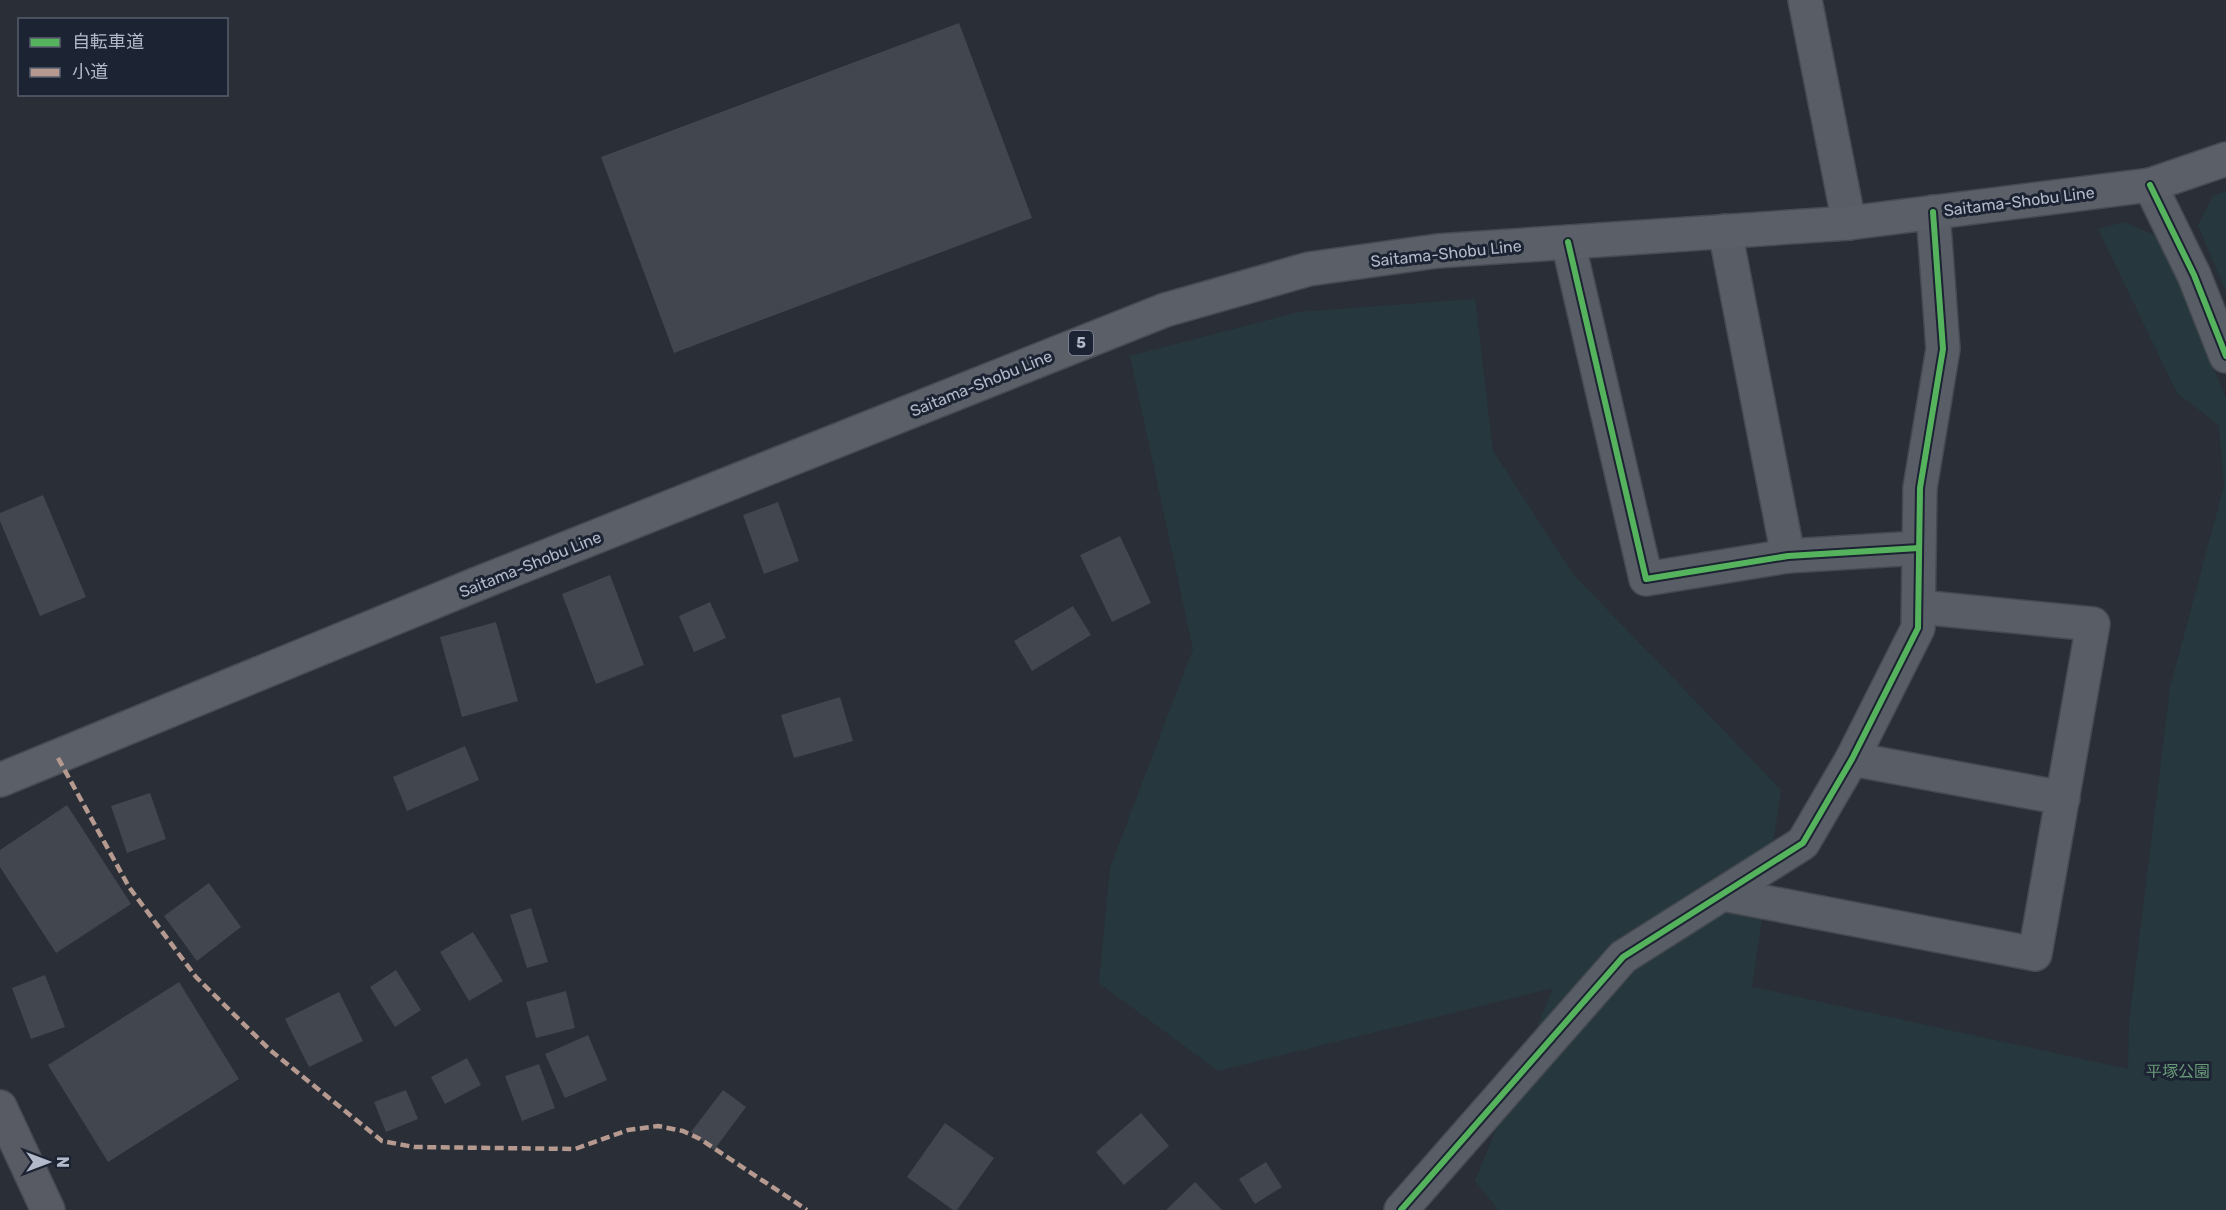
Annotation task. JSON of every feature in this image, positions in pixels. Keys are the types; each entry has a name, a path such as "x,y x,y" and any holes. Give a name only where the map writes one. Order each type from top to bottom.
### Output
{"main road":[{"name":"Saitama-Shobu Line","path":"0,780 488,580 1165,310 1309,269 1437,251 1849,222 1934,212 2150,185 2226,159"},
{"path":"0,1107 48,1210"}],"street":[{"path":"1805,0 1849,222"},
{"path":"2150,185 2194,275 2226,356"},
{"path":"1401,1210 1623,957 1803,843 1852,759 1918,627 1920,488 1943,349 1934,212"},
{"path":"1725,231 1788,556"},
{"path":"1568,242 1646,579 1788,556 1919,548"},
{"path":"1723,894 2036,954 2093,624 1919,607"},
{"path":"1852,759 2063,798"}],"green space":[{"path":"2226,191 2226,292 2198,225 2213,196"},
{"name":"平塚公園","path":"2124,222 2159,237 2226,398 2226,1210 1498,1210 1475,1181 1553,988 1218,1071 1099,983 1110,868 1193,649 1130,356 1299,312 1475,299 1493,451 1573,574 1781,790 1752,987 2128,1069 2129,1023 2170,688 2224,486 2219,425 2177,393 2098,229"}],"building":[{"path":"959,23 1032,218 674,353 601,157"},
{"path":"43,495 86,597 40,616 0,521 0,513"},
{"path":"778,502 799,561 764,574 743,515"},
{"path":"1120,536 1151,603 1112,622 1080,555"},
{"path":"610,575 644,665 596,684 562,594"},
{"path":"710,602 726,638 694,652 679,616"},
{"path":"1073,606 1091,635 1032,671 1014,641"},
{"path":"496,622 518,701 462,717 440,637"},
{"path":"840,697 853,741 794,758 781,715"},
{"path":"465,746 479,780 407,811 393,777"},
{"path":"150,793 166,839 127,853 111,806"},
{"path":"67,805 131,904 56,953 0,867 0,850"},
{"path":"209,883 241,927 197,961 164,916"},
{"path":"531,908 548,962 527,968 510,915"},
{"path":"473,932 503,981 469,1001 440,952"},
{"path":"396,970 421,1010 395,1027 370,987"},
{"path":"45,975 65,1027 31,1039 12,988"},
{"path":"179,982 239,1079 108,1162 48,1065"},
{"path":"566,991 575,1028 536,1038 526,1002"},
{"path":"339,992 363,1041 309,1067 285,1019"},
{"path":"588,1035 607,1080 565,1098 545,1054"},
{"path":"467,1058 481,1085 445,1104 431,1077"},
{"path":"539,1064 555,1108 522,1121 505,1076"},
{"path":"406,1090 418,1119 386,1132 374,1102"},
{"path":"723,1090 746,1107 714,1150 691,1132"},
{"path":"1141,1113 1169,1146 1124,1185 1096,1152"},
{"path":"945,1123 994,1158 957,1210 953,1210 907,1177"},
{"path":"1266,1162 1282,1187 1255,1204 1239,1179"},
{"path":"1195,1182 1222,1210 1166,1210"}],"marked path":[{"path":"58,758 129,887 196,977 270,1050 382,1141 414,1147 575,1149 628,1130 658,1126 683,1131 700,1139 807,1210"}],"cycle path":[{"path":"2150,185 2194,275 2226,356"},
{"path":"1401,1210 1623,957 1803,843 1852,759 1918,628 1920,488 1943,349 1933,212"},
{"path":"1568,242 1646,579 1788,556 1919,548"}]}
